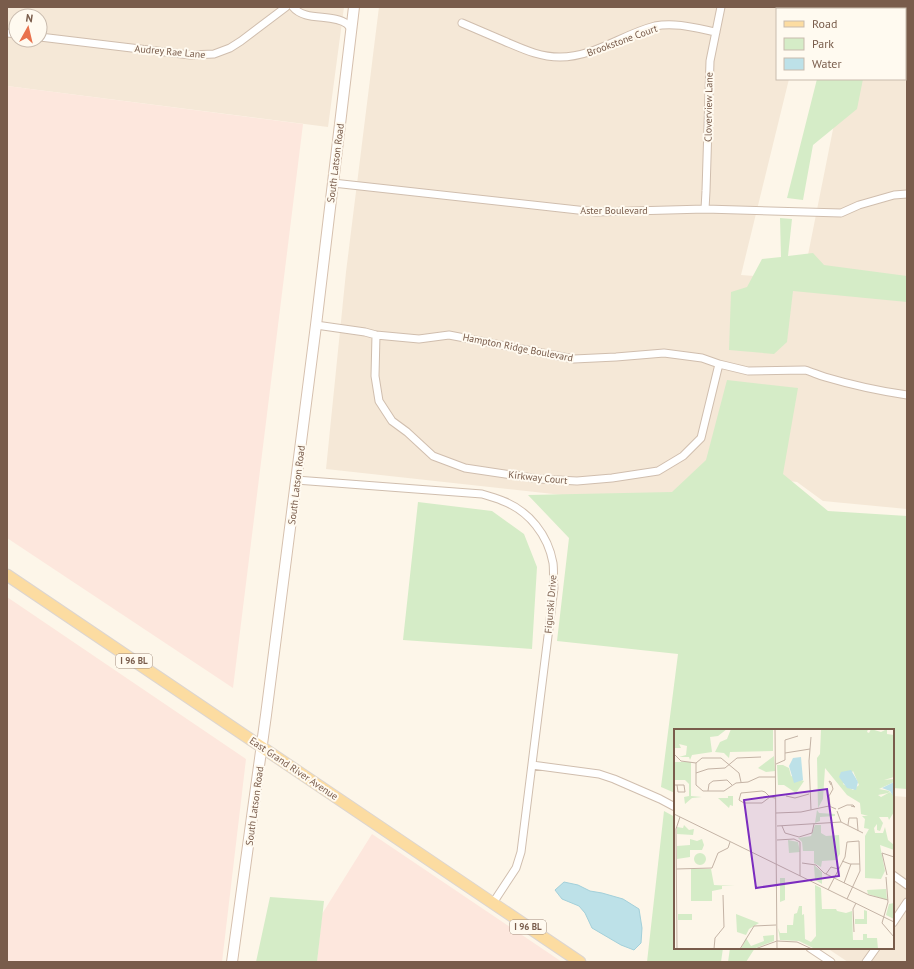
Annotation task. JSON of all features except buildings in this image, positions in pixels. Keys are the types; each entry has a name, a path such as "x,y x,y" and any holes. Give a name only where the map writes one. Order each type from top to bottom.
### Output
{"main road":[{"name":"South Latson Road","path":"232,962 262,747 316,325 354,7"},
{"name":"East Grand River Avenue","path":"7,575 580,962"}],"street":[{"name":"Audrey Rae Lane","path":"48,38 190,55 214,54 236,45 286,7"},
{"path":"293,7 296,11 308,16 340,21 351,29"},
{"name":"Cloverview Lane","path":"705,209 709,66 721,7"},
{"name":"Brookstone Court","path":"462,23 528,52 544,56 559,57 588,52 636,32 656,26 682,25 716,32"},
{"name":"Aster Boulevard","path":"333,183 596,212 705,209 841,213 859,205 894,195 907,194"},
{"name":"Hampton Ridge Boulevard","path":"316,325 376,335 419,339 449,334 574,359 664,353 702,358 748,371 805,370 823,377 877,390 907,395"},
{"name":"Kirkway Court","path":"376,335 375,376 379,401 392,421 433,456 464,468 539,479 577,481 612,478 658,471 683,456 701,438 719,364"},
{"name":"Figurski Drive","path":"296,480 482,494 502,500 518,509 534,522 547,542 553,564 554,588 521,852 516,868 493,903"},
{"path":"532,765 599,774 660,799 674,806"},
{"path":"894,876 907,885"},
{"path":"894,922 907,902"},
{"path":"812,949 831,962"},
{"path":"866,962 875,949"}],"shaded area":[{"path":"7,7 344,7 328,127 7,86"},
{"path":"379,7 806,7 776,8 776,80 789,80 741,275 803,280 843,80 906,80 906,8 858,7 907,7 907,509 823,501 797,482 710,471 671,507 326,469 346,272"},
{"path":"7,86 303,124 233,688 7,538"},
{"path":"7,597 246,759 222,962 7,962"},
{"path":"894,796 907,797 907,962 848,962 828,949 894,949"},
{"path":"372,834 562,962 317,962 322,914"}],"green space":[{"path":"815,7 878,7 878,8"},
{"path":"817,80 863,80 857,109 813,145 803,200 787,198"},
{"path":"780,218 792,219 788,256 813,253 824,265 907,276 907,302 793,291 787,342 774,354 729,350 731,292 747,287 762,259 781,257"},
{"path":"727,380 798,388 783,474 828,511 907,516 907,789 894,788 894,729 674,729 674,793 661,787 678,654 557,641 569,538 528,495 672,492 706,460"},
{"path":"418,502 492,511 524,534 537,567 532,649 403,640"},
{"path":"664,811 674,816 674,949 723,949 721,962 647,962"},
{"path":"270,897 324,901 317,962 256,962"},
{"path":"730,949 754,949 746,962 728,962"}],"water":[{"path":"564,882 578,885 590,891 623,899 639,909 642,928 641,943 634,950 621,945 592,928 585,913 579,906 562,899 555,890"}]}
